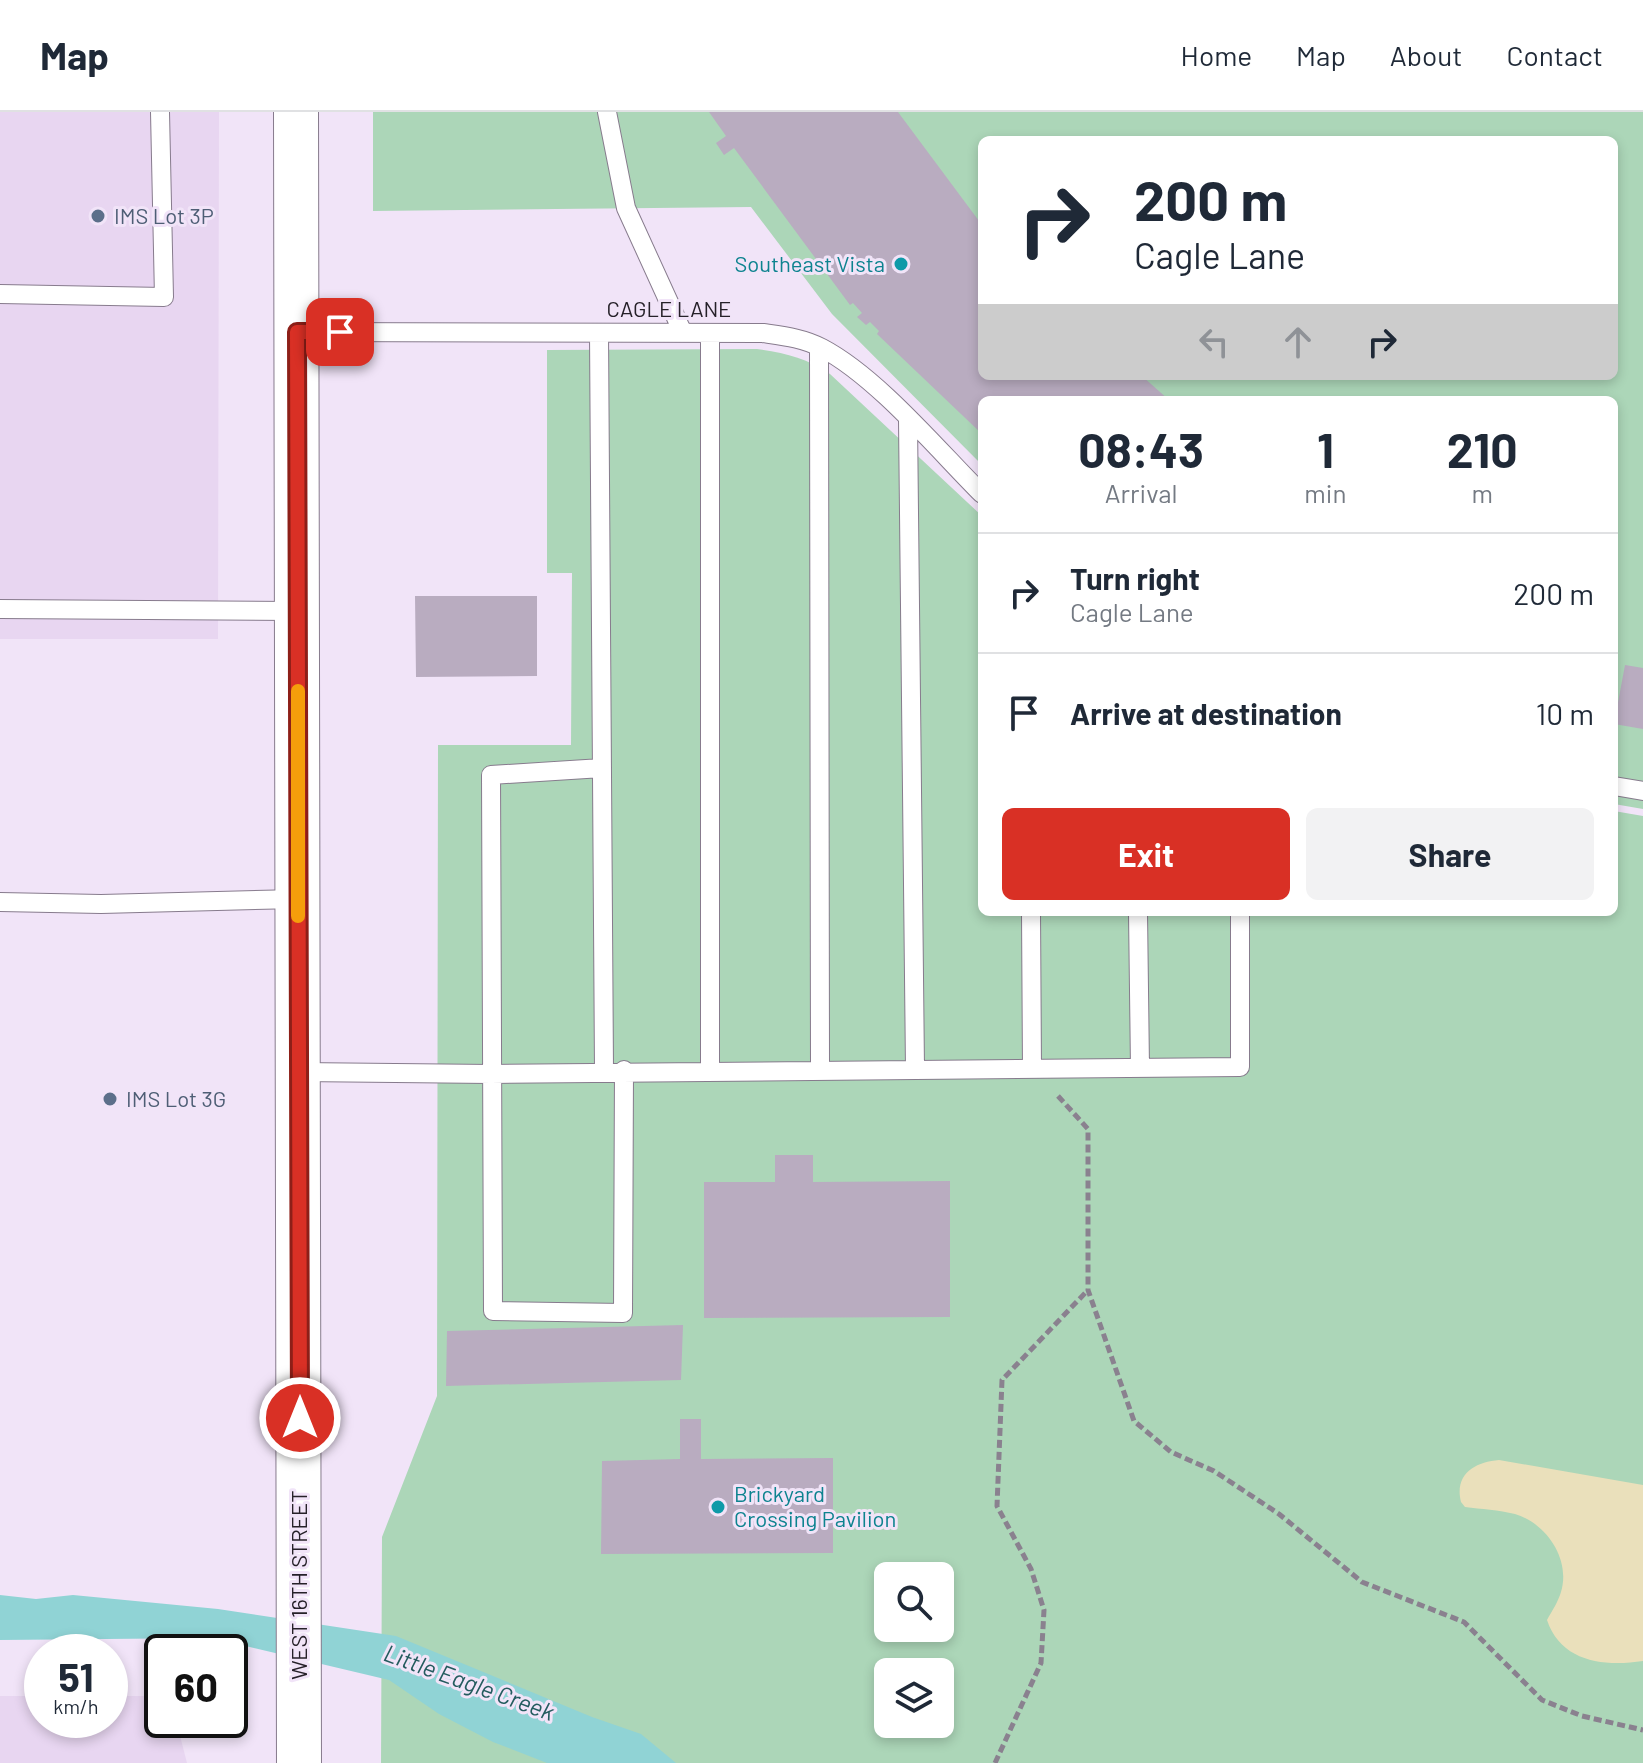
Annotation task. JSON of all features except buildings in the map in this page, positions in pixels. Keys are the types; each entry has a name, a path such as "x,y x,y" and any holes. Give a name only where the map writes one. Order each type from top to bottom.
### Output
{"main road":[{"name":"WEST 16TH STREET","path":"296,112 299,1748"}],"lane":[{"path":"0,294 164,297 160,112"},
{"path":"607,112 626,208 683,333"},
{"name":"CAGLE LANE","path":"297,332 784,336 819,347 857,372 978,490"},
{"path":"599,333 604,1070"},
{"path":"710,333 710,1070"},
{"path":"819,347 820,1070"},
{"path":"908,420 915,1069"},
{"path":"0,609 298,611"},
{"path":"602,768 491,775 493,1311 623,1313 624,1070"},
{"path":"1618,787 1643,791"},
{"path":"0,902 101,904 298,899"},
{"path":"1031,916 1032,1069"},
{"path":"1138,916 1140,1068"},
{"path":"299,1072 491,1074 604,1070 1240,1067 1240,916"}],"path":[{"path":"1032,1069 1088,1129 1088,1290 1134,1421 1171,1452 1214,1471 1279,1514 1362,1582 1464,1622 1542,1700 1582,1716 1643,1730"},
{"path":"995,1763 1041,1663 1044,1610 1031,1569 997,1506 1002,1380 1088,1290"}],"shaded area":[{"path":"0,112 219,112 218,639 0,639"},
{"path":"373,112 1643,112 1643,809 1618,805 1618,396 978,396 978,461 832,314 751,207 373,211"},
{"path":"757,349 786,354 830,374 978,512 978,916 1618,916 1618,812 1643,816 1643,1763 381,1763 382,1537 437,1396 438,745 571,745 572,573 547,573 547,350"},
{"path":"0,1696 24,1696 24,1738 128,1738 128,1696 144,1696 144,1738 181,1738 187,1763 0,1763"}],"sand":[{"path":"1499,1460 1643,1485 1643,1661 1599,1662 1573,1653 1554,1634 1547,1620 1560,1596 1562,1567 1559,1555 1546,1534 1537,1525 1515,1514 1465,1507 1461,1502 1461,1484 1468,1471 1482,1463"}],"water":[{"name":"Little Eagle Creek","path":"0,1595 36,1599 73,1595 218,1609 396,1636 592,1717 641,1734 676,1763 547,1763 493,1742 439,1714 389,1680 248,1647 248,1634 144,1634 144,1639 128,1639 128,1634 24,1634 24,1640 0,1640"}],"slow traffic":[{"path":"298,691 298,916"}],"place":[{"name":"IMS Lot 3P","path":"98,216"},
{"name":"Southeast Vista","path":"901,264"},
{"name":"IMS Lot 3G","path":"110,1099"},
{"name":"Brickyard Crossing Pavilion","path":"718,1507"}],"route":[{"path":"300,1418 297,332 340,332"}]}
